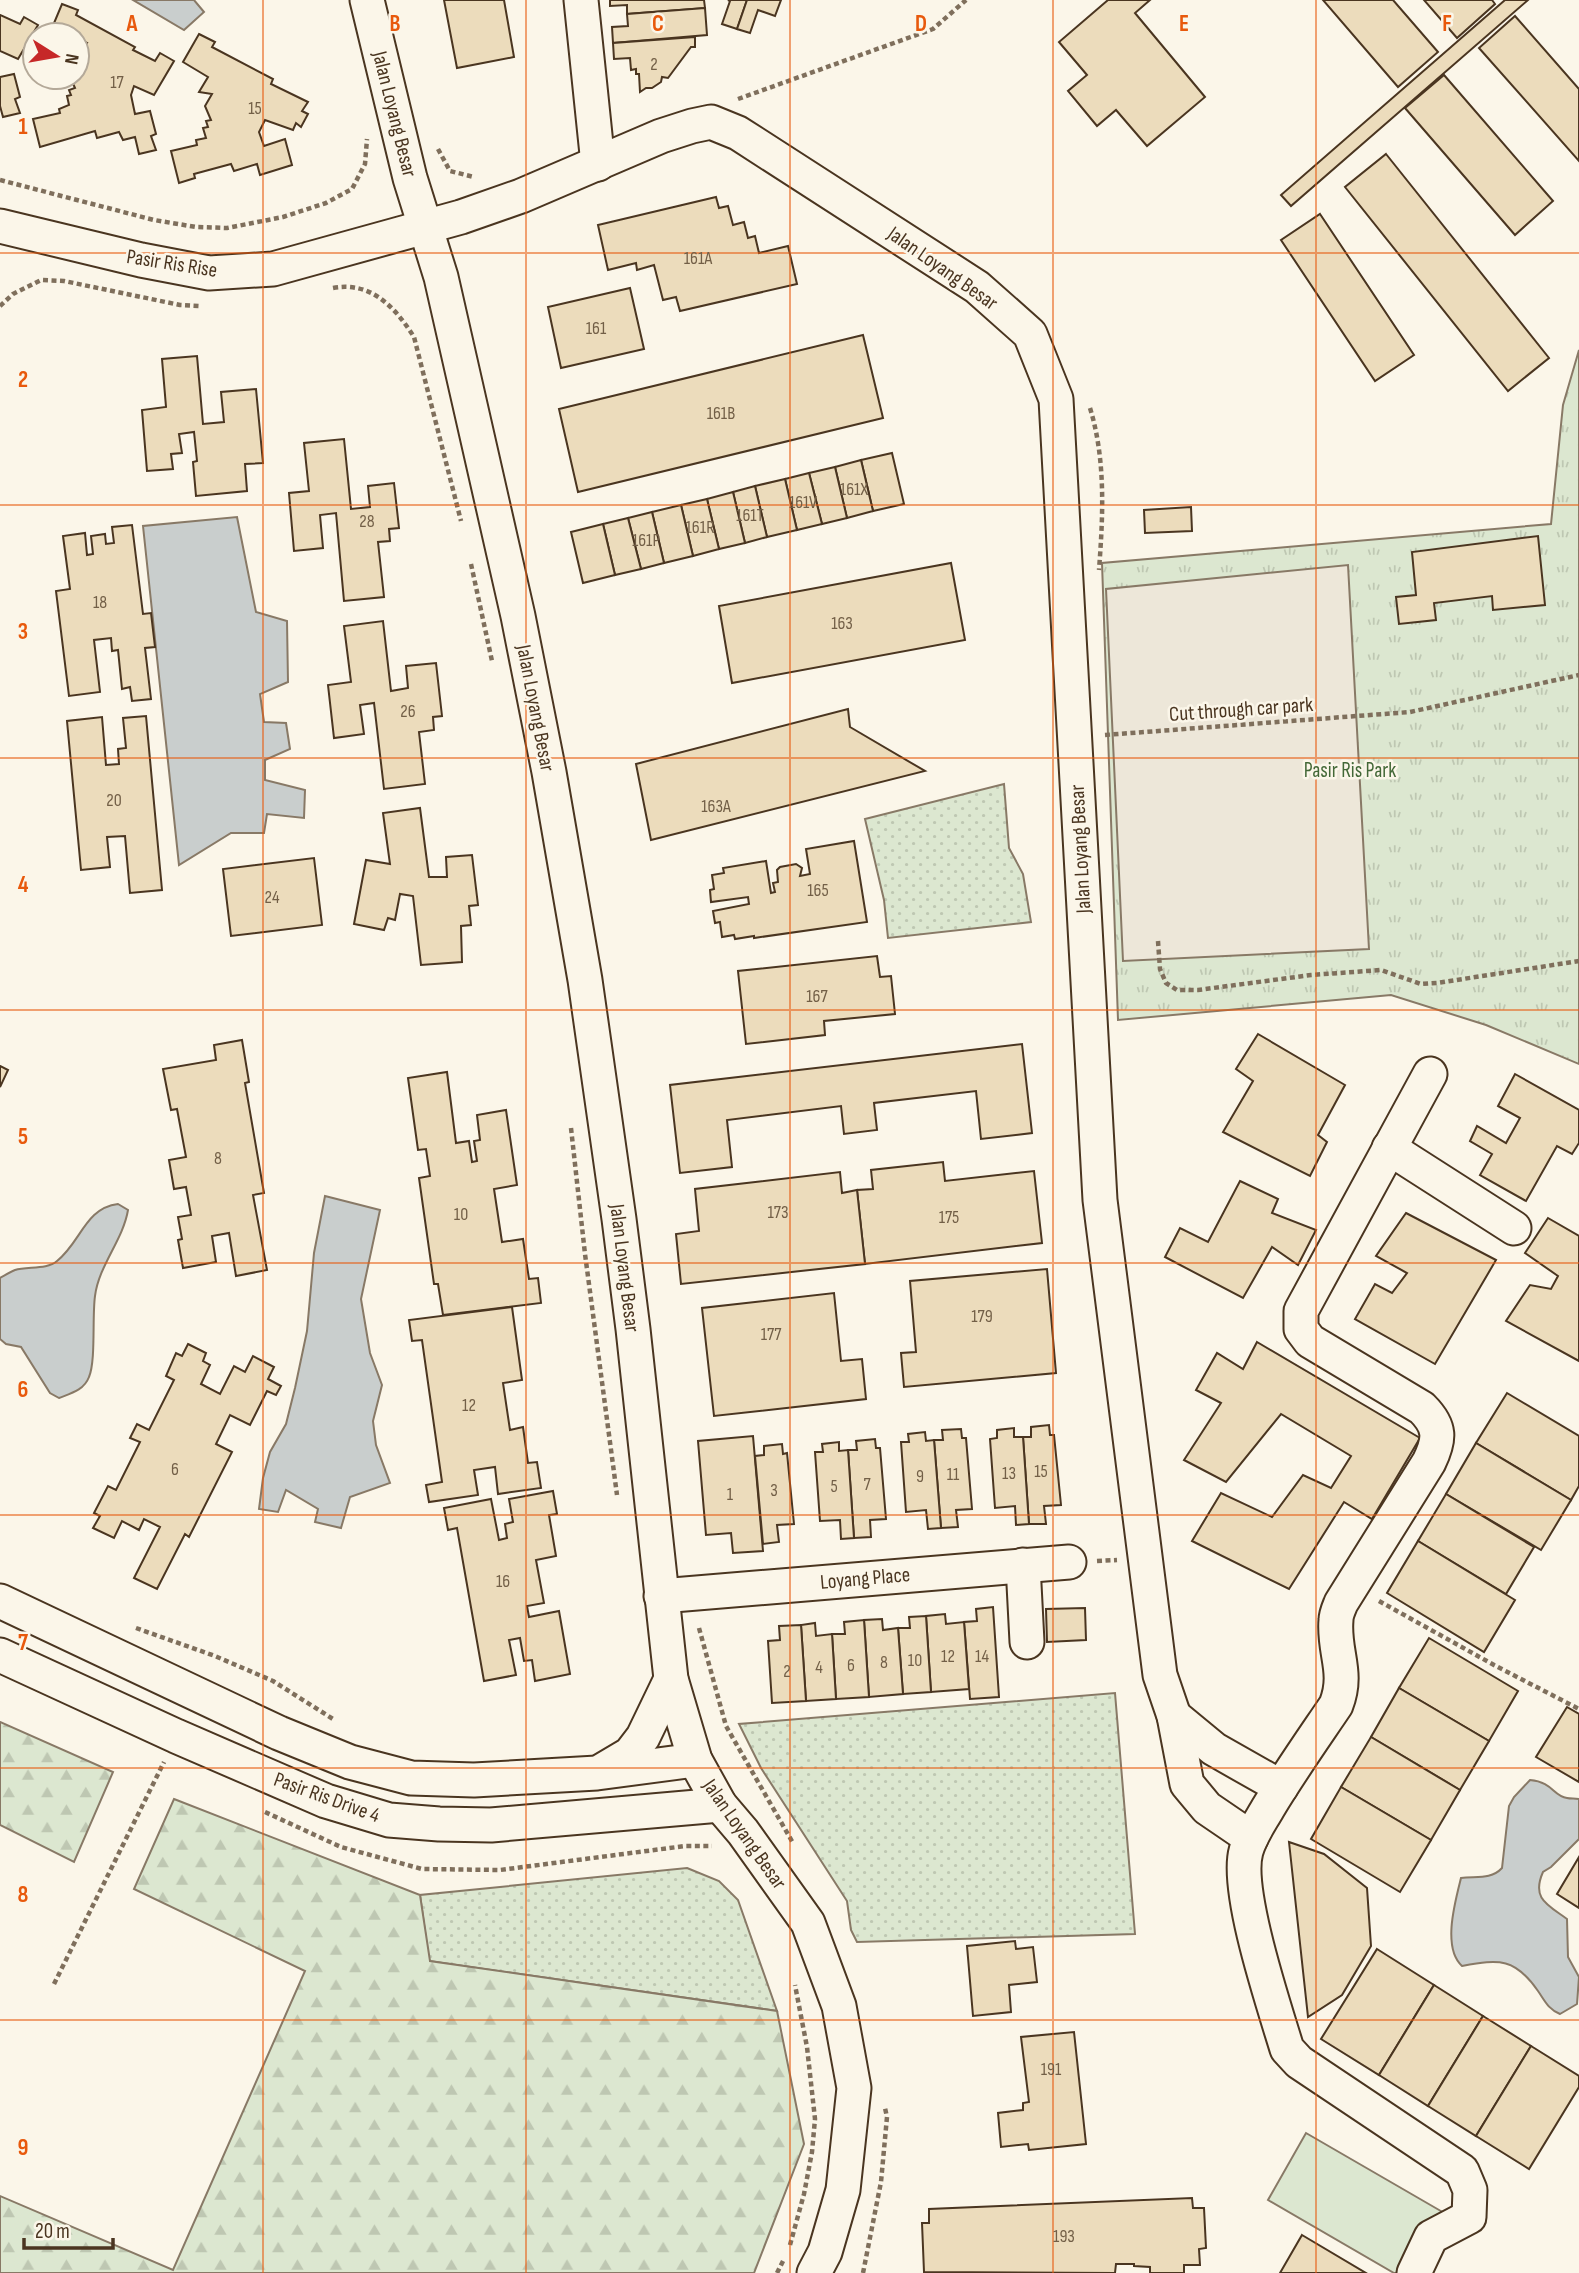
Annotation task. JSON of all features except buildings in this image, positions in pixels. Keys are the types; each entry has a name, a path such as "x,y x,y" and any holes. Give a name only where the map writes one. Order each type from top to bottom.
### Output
{"street":[{"name":"Jalan Loyang Besar","path":"366,0 410,178 442,277 518,616 549,772 574,915 676,1595 671,1679 695,1760 720,1805 743,1832 808,1923 839,2006 854,2088 844,2190 825,2252 814,2273"},
{"path":"581,0 598,164"},
{"name":"Jalan Loyang Besar","path":"426,228 521,195 661,136 711,122 738,133 977,287 1030,334 1056,399 1100,1200 1160,1675 1174,1716 1187,1784 1207,1808 1251,1838"},
{"name":"Pasir Ris Rise","path":"0,226 141,260 209,273 273,269 426,228"},
{"path":"1414,2273 1431,2237 1469,2217 1470,2190 1462,2171 1298,2062 1287,2049 1255,1934 1244,1878 1245,1853 1251,1838 1281,1787 1336,1705 1342,1690 1336,1619 1340,1603 1437,1446 1438,1432 1433,1419 1422,1409 1310,1341 1301,1329 1301,1311 1430,1074"},
{"path":"1389,1148 1514,1228"},
{"name":"Loyang Place","path":"676,1595 1069,1562"},
{"path":"1023,1565 1027,1642"},
{"name":"Pasir Ris Drive 4","path":"0,1601 279,1732 350,1762 411,1778 474,1780 597,1773 695,1760"},
{"name":"Pasir Ris Drive 4","path":"0,1655 326,1801 389,1820 491,1825 720,1805"},
{"path":"597,1773 630,1754 647,1730 671,1679"},
{"path":"1174,1716 1214,1749 1281,1787"}],"path":[{"path":"737,100 933,29 966,0"},
{"path":"0,180 196,228 227,228 283,217 326,203 352,189"},
{"path":"378,297 400,314 414,337 464,530"},
{"path":"470,557 493,666"},
{"name":"Cut through car park","path":"1074,737 1410,712 1579,675"},
{"path":"1158,942 1160,969 1166,983 1177,990 1381,970 1421,984 1437,983 1579,961"},
{"path":"570,1121 618,1505"},
{"path":"1069,1562 1146,1559"},
{"path":"1351,1586 1579,1709"},
{"path":"676,1595 726,1726 779,1819"},
{"path":"126,1624 215,1656 273,1681 343,1724"},
{"path":"54,1984 176,1736"},
{"path":"777,2273 793,2239 812,2152 815,2119 807,2047 794,1983"}],"green space":[{"name":"Pasir Ris Park","path":"1579,350 1579,1064 1486,1025 1391,995 1118,1020 1102,563 1551,524 1563,405"},
{"path":"1004,784 1009,848 1023,874 1031,922 888,938 884,900 865,819"},
{"path":"1115,1693 1135,1934 857,1942 851,1930 847,1901 761,1768 739,1724"},
{"path":"0,1722 113,1772 74,1862 0,1825"},
{"path":"174,1799 420,1895 430,1961 777,2011 804,2144 754,2273 0,2273 0,2196 173,2270 305,1971 134,1889"},
{"path":"687,1868 719,1881 738,1900 777,2011 429,1961 420,1895"},
{"path":"1306,2133 1446,2214 1413,2273 1394,2273 1268,2200"}],"shaded area":[{"path":"133,0 194,0 204,12 184,30"},
{"path":"237,517 256,612 287,621 288,682 260,694 264,722 286,723 290,749 265,760 265,780 305,790 304,818 267,814 264,833 231,833 179,865 143,526"},
{"path":"1348,565 1369,949 1123,961 1106,589"},
{"path":"325,1196 380,1210 361,1299 370,1353 382,1385 373,1421 376,1445 390,1483 350,1497 341,1528 315,1522 318,1509 286,1490 278,1512 259,1509 270,1452 286,1424 295,1388 307,1331 314,1253"},
{"path":"118,1204 128,1210 97,1285 89,1377 81,1388 59,1398 50,1393 21,1347 6,1344 0,1339 0,1278 15,1270 53,1264 98,1212"},
{"path":"1530,1780 1544,1783 1562,1797 1579,1799 1579,1839 1543,1872 1539,1889 1543,1900 1567,1919 1568,1957 1579,1977 1577,2004 1560,2014 1550,2007 1522,1972 1506,1963 1487,1962 1462,1966 1456,1958 1451,1937 1461,1878 1488,1876 1502,1868 1509,1806"}]}
